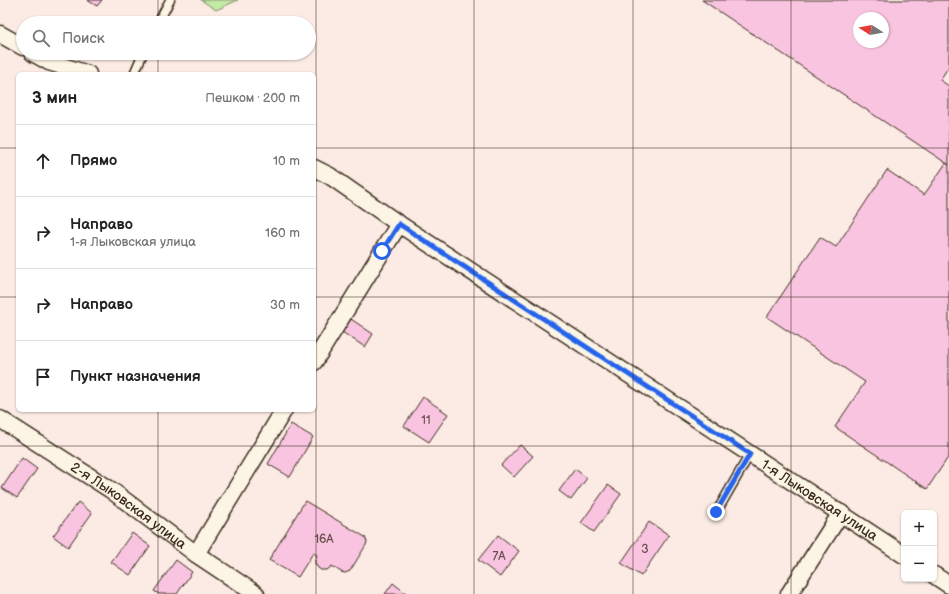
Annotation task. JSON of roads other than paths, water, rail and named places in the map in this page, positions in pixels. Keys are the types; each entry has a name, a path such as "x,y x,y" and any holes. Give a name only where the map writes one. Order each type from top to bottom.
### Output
{"street":[{"path":"0,34 16,43"},
{"path":"45,60 82,72"},
{"name":"1-я Лыковская улица","path":"316,169 330,176 399,224 901,553"},
{"path":"316,359 399,224"},
{"path":"196,554 283,412"},
{"name":"2-я Лыковская улица","path":"0,419 111,490 196,554 256,594"},
{"path":"789,594 841,513"},
{"path":"937,577 949,584"}],"lane":[{"path":"162,16 170,0"},
{"path":"135,72 140,60"},
{"path":"716,512 750,454"}]}
